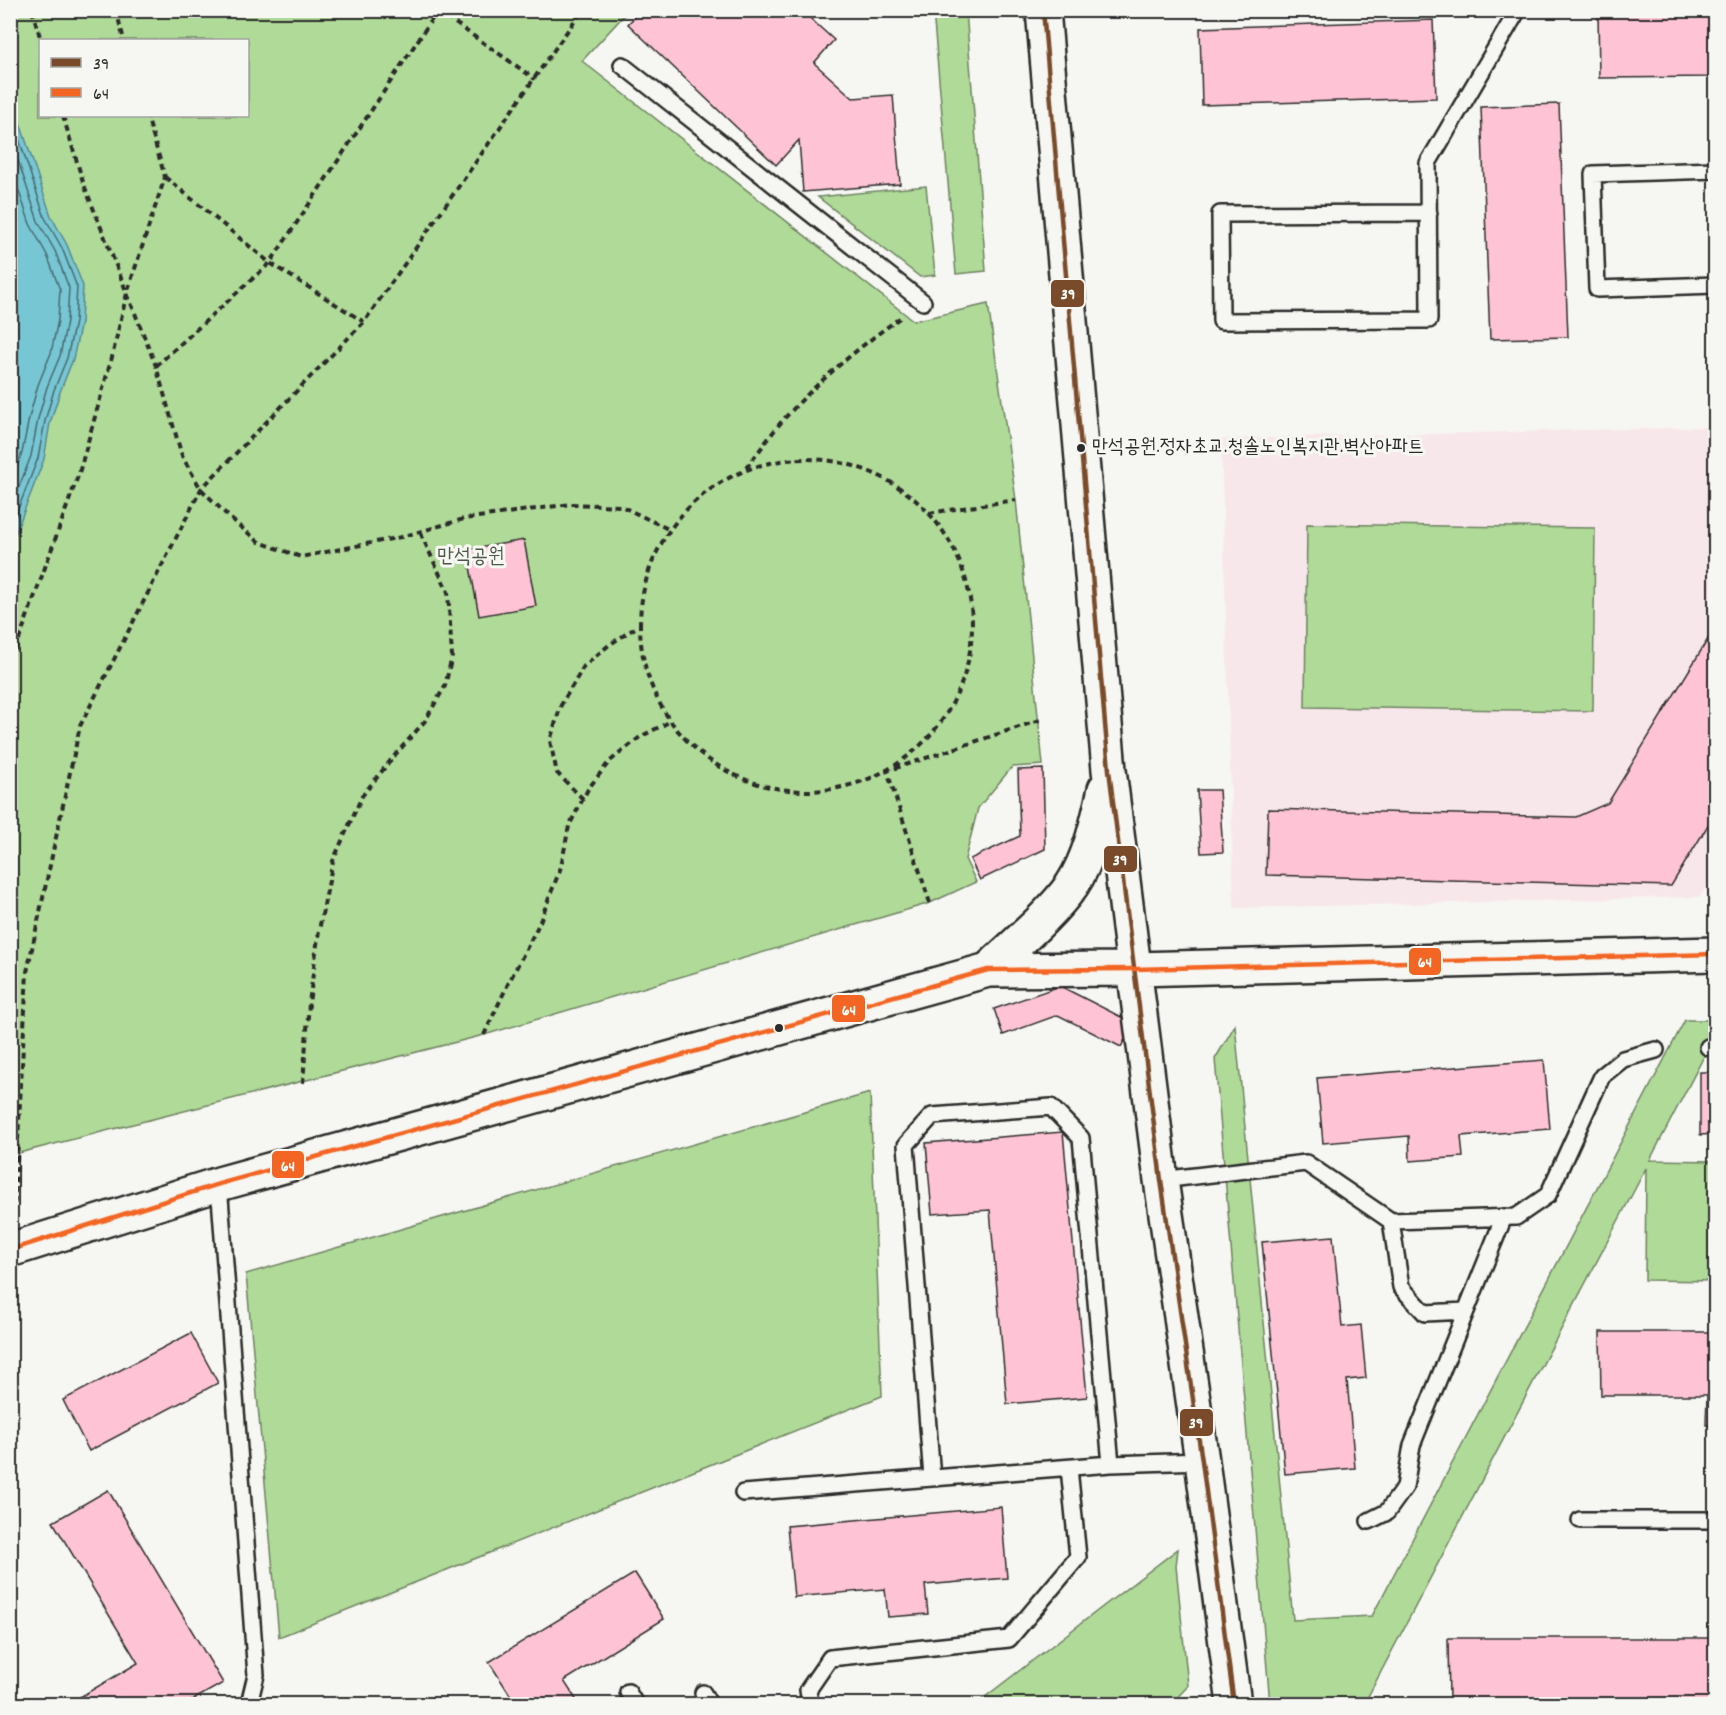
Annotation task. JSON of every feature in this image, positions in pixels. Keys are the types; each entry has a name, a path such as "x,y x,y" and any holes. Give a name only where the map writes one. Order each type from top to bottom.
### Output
{"main road":[{"path":"1043,10 1109,770 1161,1180 1202,1461 1233,1704"},
{"path":"988,970 1060,900 1073,883 1085,857 1099,815 1109,770"},
{"path":"11,1250 219,1184 988,970 1135,969 1716,954"}],"lane":[{"path":"1429,213 1220,214 1221,321 1429,320 1429,213 1428,163 1518,10"},
{"path":"622,65 923,302"},
{"path":"1716,170 1593,174 1597,288 1716,285"},
{"path":"1161,1180 1306,1163 1391,1221 1516,1217 1548,1195 1602,1076 1623,1059 1656,1050"},
{"path":"932,1478 906,1145 932,1116 1040,1107 1051,1107 1080,1138 1111,1464"},
{"path":"219,1184 256,1675 249,1704"},
{"path":"1369,1521 1387,1512 1405,1487 1412,1444 1504,1217"},
{"path":"1391,1221 1401,1287 1425,1313 1466,1311"},
{"path":"743,1493 1111,1464 1202,1461"},
{"path":"810,1704 808,1690 830,1658 1009,1639 1078,1557 1069,1468"},
{"path":"1580,1520 1716,1520"}],"path":[{"path":"33,10 41,39"},
{"path":"116,10 124,39"},
{"path":"11,1250 27,972 80,726 201,489 364,322 582,10"},
{"path":"156,366 270,263 438,11 535,79"},
{"path":"63,117 84,185 156,366 182,456 201,489 259,543 301,557 352,548 464,519 571,504 621,506 668,529"},
{"path":"147,117 165,177 270,263 364,322"},
{"path":"10,658 16,648 79,473 112,357 127,293 165,177"},
{"path":"746,469 783,421 828,375 878,333 923,302"},
{"path":"887,771 912,755 948,715 969,665 973,611 959,558 929,513 891,481 844,463 794,458 746,469 702,493 668,529 645,575 638,626 646,676 669,722 703,757 746,781 793,792 842,789 887,771 1040,720"},
{"path":"929,513 1016,500"},
{"path":"303,1083 309,1003 319,930 333,861 362,796 425,722 445,686 452,656 447,592 420,532"},
{"path":"582,799 557,773 550,741 561,705 584,666 609,645 638,626"},
{"path":"484,1035 539,924 561,867 569,826 582,799 609,762 640,737 669,722"},
{"path":"887,771 930,903"}],"shaded area":[{"path":"1715,427 1716,870 1700,897 1234,908 1221,439"}],"green space":[{"name":"만석공원","path":"11,11 628,11 582,61 914,321 988,304 1016,500 1043,765 1012,767 978,808 965,859 976,882 930,903 484,1035 11,1155"},
{"path":"933,11 966,11 986,271 956,274"},
{"path":"926,186 935,275 920,277 818,197"},
{"path":"1307,524 1595,528 1593,711 1305,707"},
{"path":"1685,1020 1715,1020 1715,1035 1650,1160 1715,1161 1715,1281 1645,1280 1646,1168 1364,1704 1270,1704 1215,1059 1235,1025 1293,1620 1372,1616"},
{"path":"870,1093 882,1396 279,1637 246,1274"},
{"path":"1178,1549 1176,1566 1188,1686 1171,1704 976,1704"}],"water":[{"path":"10,93 51,216 67,245 83,286 81,323 73,359 50,423 44,459 11,545"}],"building":[{"path":"641,10 801,10 834,40 814,63 853,98 893,95 900,184 803,192 799,140 776,165 628,24"},
{"path":"1598,10 1716,10 1716,77 1599,78"},
{"path":"1433,20 1436,98 1202,105 1200,28"},
{"path":"1559,104 1568,337 1490,339 1481,107"},
{"path":"524,540 536,606 479,616 467,550"},
{"path":"1716,626 1716,812 1671,886 1266,875 1268,809 1576,817 1608,803"},
{"path":"1043,769 1045,849 980,880 970,859 1020,836 1018,770"},
{"path":"1197,790 1219,790 1223,852 1201,853"},
{"path":"1060,986 1133,1023 1121,1047 1058,1015 1003,1035 994,1009"},
{"path":"1544,1060 1550,1129 1461,1136 1463,1157 1410,1161 1409,1136 1323,1143 1317,1078"},
{"path":"1700,1072 1716,1072 1716,1134 1700,1135"},
{"path":"1063,1132 1087,1397 1007,1404 990,1210 932,1214 926,1143"},
{"path":"1333,1236 1342,1327 1361,1325 1366,1378 1347,1380 1355,1468 1285,1474 1262,1242"},
{"path":"1600,1332 1716,1332 1716,1425 1706,1425 1707,1395 1601,1395"},
{"path":"191,1333 218,1383 89,1451 63,1400"},
{"path":"108,1490 223,1683 186,1704 68,1704 138,1663 53,1522"},
{"path":"1001,1507 1007,1578 925,1585 928,1614 888,1617 885,1589 794,1597 787,1526"},
{"path":"635,1573 664,1619 564,1681 579,1704 516,1704 489,1662"},
{"path":"1448,1638 1716,1638 1716,1704 1555,1704 1555,1700 1449,1701"}],"transit line":[{"name":"39","path":"1043,10 1109,770 1161,1180 1202,1461 1234,1704"},
{"name":"64","path":"10,1250 219,1184 988,970 1135,969 1716,954"}],"place":[{"name":"만석공원.정자초교.청솔노인복지관.벽산아파트","path":"1081,448"}]}
